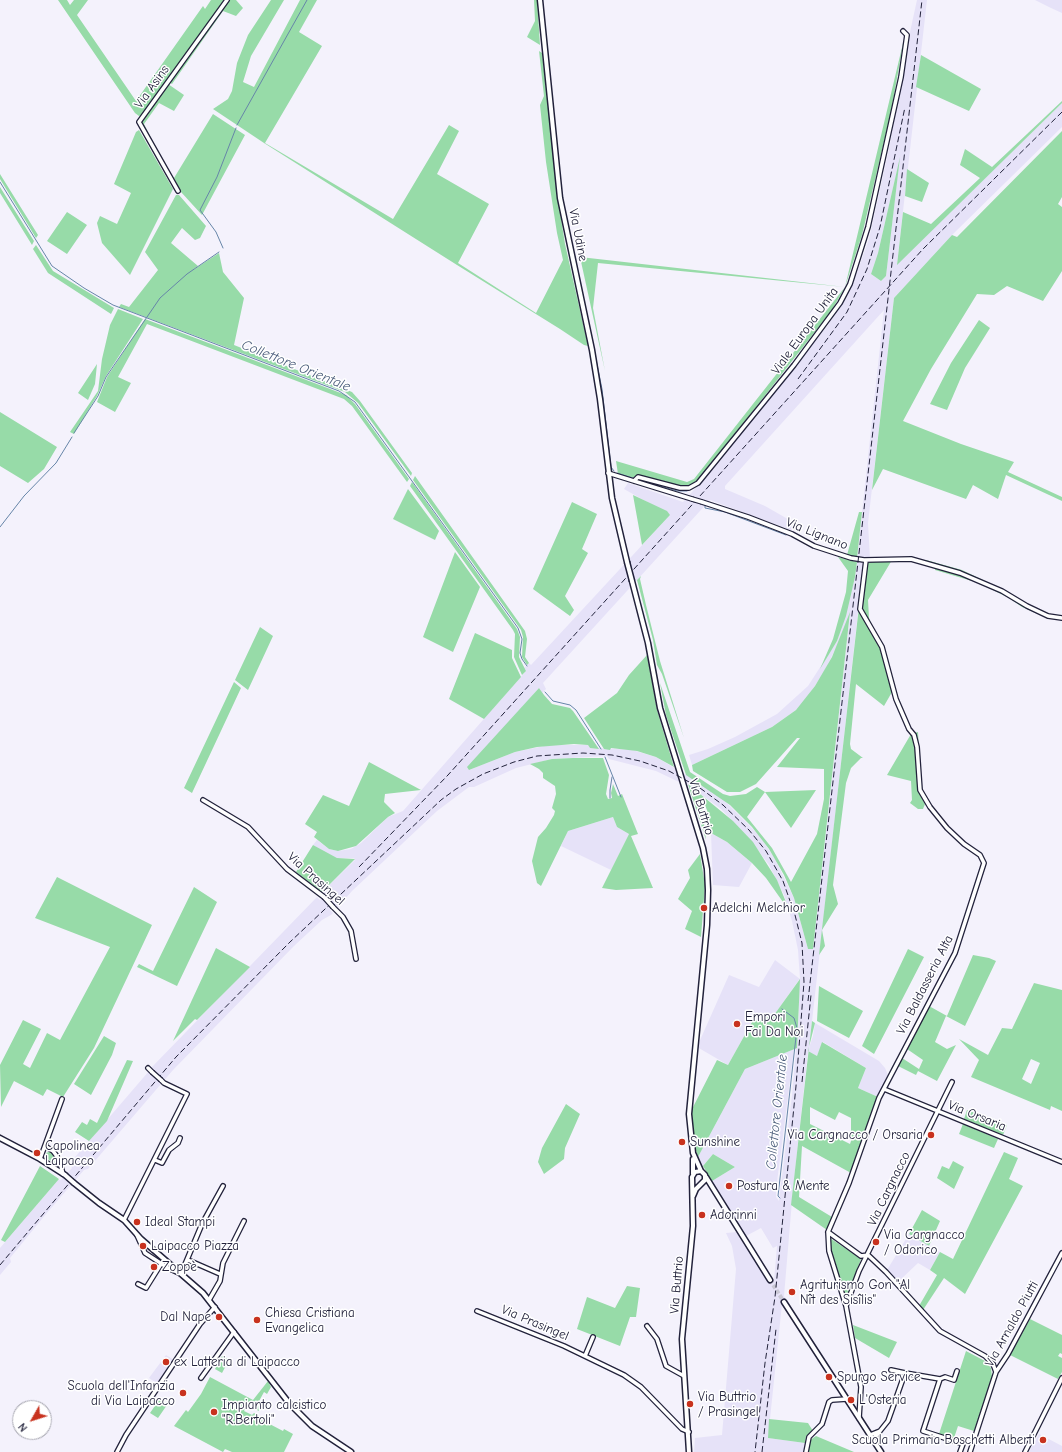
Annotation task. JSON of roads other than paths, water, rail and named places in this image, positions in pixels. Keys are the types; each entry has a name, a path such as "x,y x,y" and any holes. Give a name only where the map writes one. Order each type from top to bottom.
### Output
{"street":[{"name":"Via Asins","path":"178,191 140,122 227,0"},
{"name":"Via Udine","path":"540,0 560,198 592,350 600,399 608,473"},
{"name":"Viale Europa Unita","path":"634,481 638,477 680,488 689,488 698,483 794,365 840,303 850,284 869,222 901,77 907,35 903,31"},
{"name":"Via Lignano","path":"608,473 748,517 822,549 851,558 866,560 902,558 919,560 979,580 1048,616 1062,618"},
{"name":"Via Buttrio","path":"608,473 612,498 648,644 660,708 705,857 708,890 689,1114 694,1155 693,1226 682,1339 689,1432 689,1452"},
{"name":"Via Baldasseria Alta","path":"859,1418 861,1388 846,1306 829,1251 828,1232 849,1183 884,1089 955,953 984,863 980,855 955,837 942,823 920,790 917,747 914,735 909,729 896,699 882,647 860,609 866,560"},
{"name":"Via Prasingel","path":"203,800 248,827 287,869 324,897 343,917 351,931 356,959"},
{"path":"124,1220 187,1094 164,1083 148,1068"},
{"name":"Via Cargnacco","path":"846,1306 859,1271 939,1112 952,1082"},
{"name":"Via Orsaria","path":"884,1089 1062,1162"},
{"path":"40,1159 62,1099"},
{"path":"0,1138 40,1159 124,1220 137,1235 209,1300 289,1404 324,1436 351,1452"},
{"path":"155,1160 162,1163 169,1150 178,1143 180,1138"},
{"path":"45,1146 53,1151 59,1159 64,1175"},
{"name":"Via Buttrio","path":"694,1155 701,1171 770,1280"},
{"path":"693,1174 696,1171 701,1171"},
{"path":"693,1196 705,1176"},
{"path":"694,1182 709,1186 715,1191"},
{"path":"181,1274 202,1224 223,1186"},
{"path":"209,1300 220,1281 223,1263 244,1221"},
{"path":"828,1232 861,1256 868,1255 886,1272 940,1331 985,1356 990,1360 996,1372"},
{"path":"137,1235 145,1253 161,1264 181,1274"},
{"name":"Via Arnaldo Piutti","path":"970,1452 996,1372 1012,1347 1062,1253"},
{"path":"188,1260 220,1274"},
{"path":"138,1284 146,1288 161,1264"},
{"path":"784,1302 881,1452"},
{"path":"117,1452 126,1435 200,1324 215,1307"},
{"name":"Via Prasingel","path":"477,1311 525,1329 585,1356 633,1381 660,1404 682,1429 689,1432"},
{"path":"647,1326 657,1339 666,1366 684,1376"},
{"path":"201,1378 234,1332"},
{"path":"585,1356 593,1336"},
{"path":"891,1370 940,1379 945,1377 954,1380 957,1371"},
{"path":"872,1437 880,1431 888,1421 904,1373"},
{"path":"1025,1452 1062,1378"},
{"path":"940,1379 922,1431 962,1444 960,1452"},
{"path":"806,1452 809,1437 822,1424 829,1402 832,1400 847,1399"}],"waterway":[{"path":"237,125 307,0"},
{"path":"223,248 216,232 200,210 217,177 236,128"},
{"name":"Collettore Orientale","path":"0,182 52,266 84,288 113,305 339,391 355,402 518,628 522,639 520,653 527,666"},
{"path":"74,433 98,396 106,377 160,298 187,274 219,252"},
{"path":"576,262 602,389 611,467 614,471"},
{"path":"0,527 24,496 56,463 72,437"},
{"path":"617,473 633,478"},
{"path":"639,480 677,491 687,491"},
{"path":"705,506 705,508 725,512 786,535"},
{"name":"Collettore Orientale","path":"545,692 553,701 570,705 576,710 601,749"},
{"name":"Collettore Orientale","path":"605,757 621,797"},
{"path":"610,798 612,777"},
{"name":"Collettore Orientale","path":"780,1198 778,1196 797,1028 794,1018 782,1009"}],"tunnel":[{"path":"770,1280 784,1302"}],"railway":[{"path":"808,1001 922,0"},
{"path":"798,379 847,312 867,269 880,227 905,107"},
{"path":"359,867 448,775 923,249 1062,112"},
{"path":"0,1265 176,1057 290,942 441,800 456,789 483,774 514,762 537,756 583,753 612,755 640,761 669,771 700,788 723,805 749,830 766,851 783,881 795,915 802,943 804,982 796,1086 775,1297 765,1363 755,1452"},
{"path":"802,1082 811,995"},
{"path":"762,1452 776,1329"}],"place":[{"name":"Adelchi Melchior","path":"704,908"},
{"name":"Empori Fai Da Noi","path":"737,1024"},
{"name":"Via Cargnacco / Orsaria","path":"931,1135"},
{"name":"Sunshine","path":"682,1142"},
{"name":"Capolinea Laipacco","path":"37,1153"},
{"name":"Postura & Mente","path":"729,1186"},
{"name":"Adorinni","path":"702,1215"},
{"name":"Ideal Stampi","path":"137,1222"},
{"name":"Via Cargnacco / Odorico","path":"876,1242"},
{"name":"Laipacco Piazza","path":"143,1246"},
{"name":"Zoppè","path":"154,1267"},
{"name":"Agriturismo Gon \"Al Nît des Sisîlis\"","path":"792,1292"},
{"name":"Dal Nape","path":"219,1317"},
{"name":"Chiesa Cristiana Evangelica","path":"257,1320"},
{"name":"ex Latteria di Laipacco","path":"166,1362"},
{"name":"Spurgo Service","path":"829,1377"},
{"name":"Scuola dell'Infanzia di Via Laipacco","path":"183,1393"},
{"name":"L'Osteria","path":"851,1400"},
{"name":"Via Buttrio / Prasingel","path":"690,1404"},
{"name":"Impianto calcistico \"R.Bertoli\"","path":"214,1412"},
{"name":"Scuola Primaria Boschetti Alberti","path":"1043,1440"}]}
